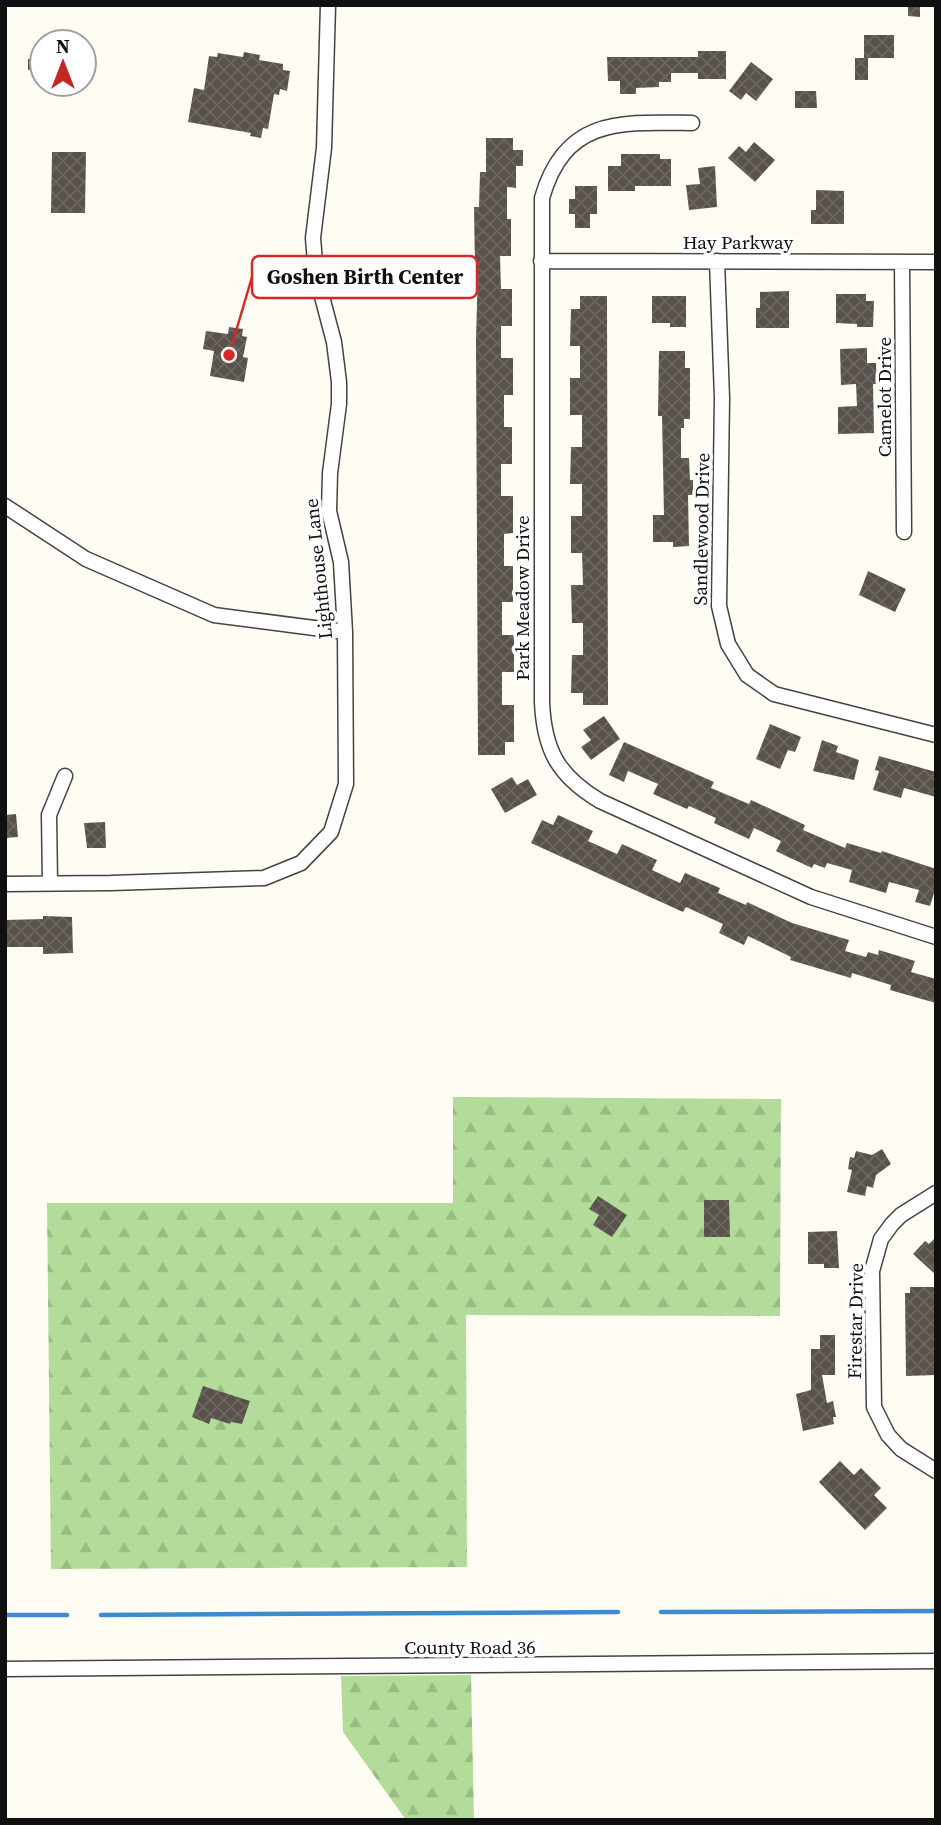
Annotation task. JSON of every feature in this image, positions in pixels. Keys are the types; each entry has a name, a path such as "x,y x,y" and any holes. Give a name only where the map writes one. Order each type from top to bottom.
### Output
{"street":[{"name":"Lighthouse Lane","path":"5,884 264,878 301,863 331,832 346,784 345,632 341,562 329,511 330,473 339,404 338,362 316,274 313,238 324,148 328,5"},
{"name":"Park Meadow Drive","path":"692,123 639,122 610,125 594,131 567,150 547,181 542,198 542,702 545,736 556,762 572,782 600,802 811,897 935,937"},
{"name":"Hay Parkway","path":"541,261 936,262"},
{"name":"Sandlewood Drive","path":"717,261 722,398 719,607 728,644 747,675 774,694 936,735"},
{"name":"Camelot Drive","path":"902,262 904,532"},
{"path":"5,506 86,559 214,615 345,632"},
{"path":"50,883 49,815 65,776"},
{"name":"Firestar Drive","path":"936,1193 901,1214 892,1224 881,1239 872,1271 874,1407 888,1435 901,1449 936,1471"},
{"name":"County Road 36","path":"5,1669 936,1661"}],"green space":[{"path":"453,1097 781,1099 780,1316 466,1315 467,1567 51,1569 47,1203 453,1203"},
{"path":"471,1675 474,1820 406,1820 343,1732 341,1676"}],"building":[{"path":"908,5 920,5 920,17 908,16"},
{"path":"864,35 894,35 894,58 864,58"},
{"path":"698,51 726,51 726,79 698,79 698,73 671,73 671,82 659,82 659,87 636,88 636,94 620,94 620,81 608,81 607,57 698,57"},
{"path":"244,52 260,55 259,60 283,64 283,70 290,71 287,91 280,89 279,95 274,94 268,129 263,128 261,138 250,136 251,133 188,122 194,88 204,90 209,56 217,57 218,53 243,57"},
{"path":"855,58 868,58 868,80 855,80"},
{"path":"751,62 773,79 756,101 746,93 741,100 729,91"},
{"path":"795,91 816,91 817,108 795,108"},
{"path":"486,138 513,138 513,150 523,150 523,166 516,166 516,188 507,187 507,219 511,219 511,256 500,256 501,289 512,289 512,326 501,326 501,358 513,358 513,395 504,395 504,427 512,427 512,464 501,464 501,496 513,496 513,533 504,534 504,566 513,566 513,602 502,602 502,635 514,635 514,672 502,672 502,705 514,705 514,742 505,742 505,755 478,755 478,269 475,269 474,207 479,207 480,172 486,172"},
{"path":"754,142 775,160 755,182 728,158 739,146 746,152"},
{"path":"52,152 86,152 85,213 51,213"},
{"path":"621,154 660,154 660,159 671,159 671,186 635,186 635,191 608,191 608,166 621,166"},
{"path":"715,166 717,207 689,210 686,185 700,184 698,168"},
{"path":"575,186 597,186 597,214 590,214 590,228 575,228 575,214 569,214 569,199 575,199"},
{"path":"816,190 844,191 844,224 811,224 811,210 816,210"},
{"path":"789,291 789,328 756,328 756,308 760,308 760,292"},
{"path":"836,294 866,294 866,301 874,301 873,327 836,323"},
{"path":"580,296 607,296 608,705 583,705 583,693 571,693 572,655 583,655 583,623 572,623 571,585 583,585 582,553 571,553 571,516 582,516 582,484 570,484 571,447 582,447 582,415 570,415 570,378 580,378 580,346 570,346 571,309 580,309"},
{"path":"652,296 686,296 686,327 670,327 670,323 652,323"},
{"path":"229,327 243,329 242,336 247,337 243,357 248,358 244,382 210,376 214,351 203,349 206,331 228,334"},
{"path":"867,348 867,363 876,363 877,384 873,384 874,433 838,434 838,407 857,406 856,384 841,385 840,349"},
{"path":"659,351 685,351 685,368 690,368 690,419 684,419 684,428 681,428 681,458 689,458 690,480 693,480 693,495 688,495 689,546 673,547 673,542 653,542 653,515 664,515 662,416 658,416"},
{"path":"868,571 906,589 895,612 859,595"},
{"path":"604,716 620,739 591,760 581,747 591,740 583,730"},
{"path":"770,724 801,737 795,752 788,750 780,769 756,759"},
{"path":"822,740 838,746 836,752 859,760 854,780 813,771"},
{"path":"624,742 714,782 711,788 749,804 751,800 805,825 803,830 845,848 847,843 881,853 882,851 936,869 936,886 930,906 915,902 919,890 889,882 886,893 849,882 852,870 827,863 825,868 814,864 812,868 776,851 781,841 754,828 749,839 714,823 716,818 653,794 658,784 628,771 624,782 609,775"},
{"path":"879,756 936,772 936,797 904,788 901,798 873,790 879,771 875,770"},
{"path":"512,777 517,785 528,779 537,795 505,813 491,789"},
{"path":"16,814 18,837 5,838 5,815"},
{"path":"558,815 593,831 588,841 617,854 622,844 657,860 652,870 680,883 685,873 720,888 718,893 746,905 747,902 792,923 849,940 845,951 866,957 868,952 878,955 879,950 915,961 911,972 936,979 936,1003 890,990 891,985 852,973 851,978 790,960 791,957 748,936 744,945 719,933 723,924 686,907 683,912 531,843 542,820 553,825"},
{"path":"105,822 106,848 87,848 84,823"},
{"path":"43,916 72,917 73,953 43,954 43,947 5,947 5,920 43,919"},
{"path":"882,1149 891,1164 876,1175 873,1188 867,1186 865,1196 847,1192 852,1170 848,1169 850,1157 854,1158 856,1151 872,1155"},
{"path":"598,1196 627,1215 612,1237 593,1225 599,1215 589,1209"},
{"path":"704,1200 729,1200 730,1237 704,1237"},
{"path":"837,1231 839,1268 808,1264 808,1232"},
{"path":"936,1237 936,1275 913,1254 925,1241 929,1244"},
{"path":"910,1287 936,1287 936,1375 906,1376 905,1293 910,1293"},
{"path":"820,1335 835,1335 835,1375 822,1375 827,1403 833,1401 836,1417 833,1417 834,1424 803,1431 796,1394 811,1390 811,1349 820,1349"},
{"path":"203,1386 250,1401 242,1424 230,1424 211,1418 209,1424 192,1417"},
{"path":"840,1461 854,1475 861,1468 881,1488 874,1495 887,1508 865,1530 819,1482"}],"waterway":[{"path":"661,1612 936,1611"},
{"path":"101,1615 618,1612"},
{"path":"5,1615 67,1615"}],"place":[{"name":"Goshen Birth Center","path":"229,355"}]}
